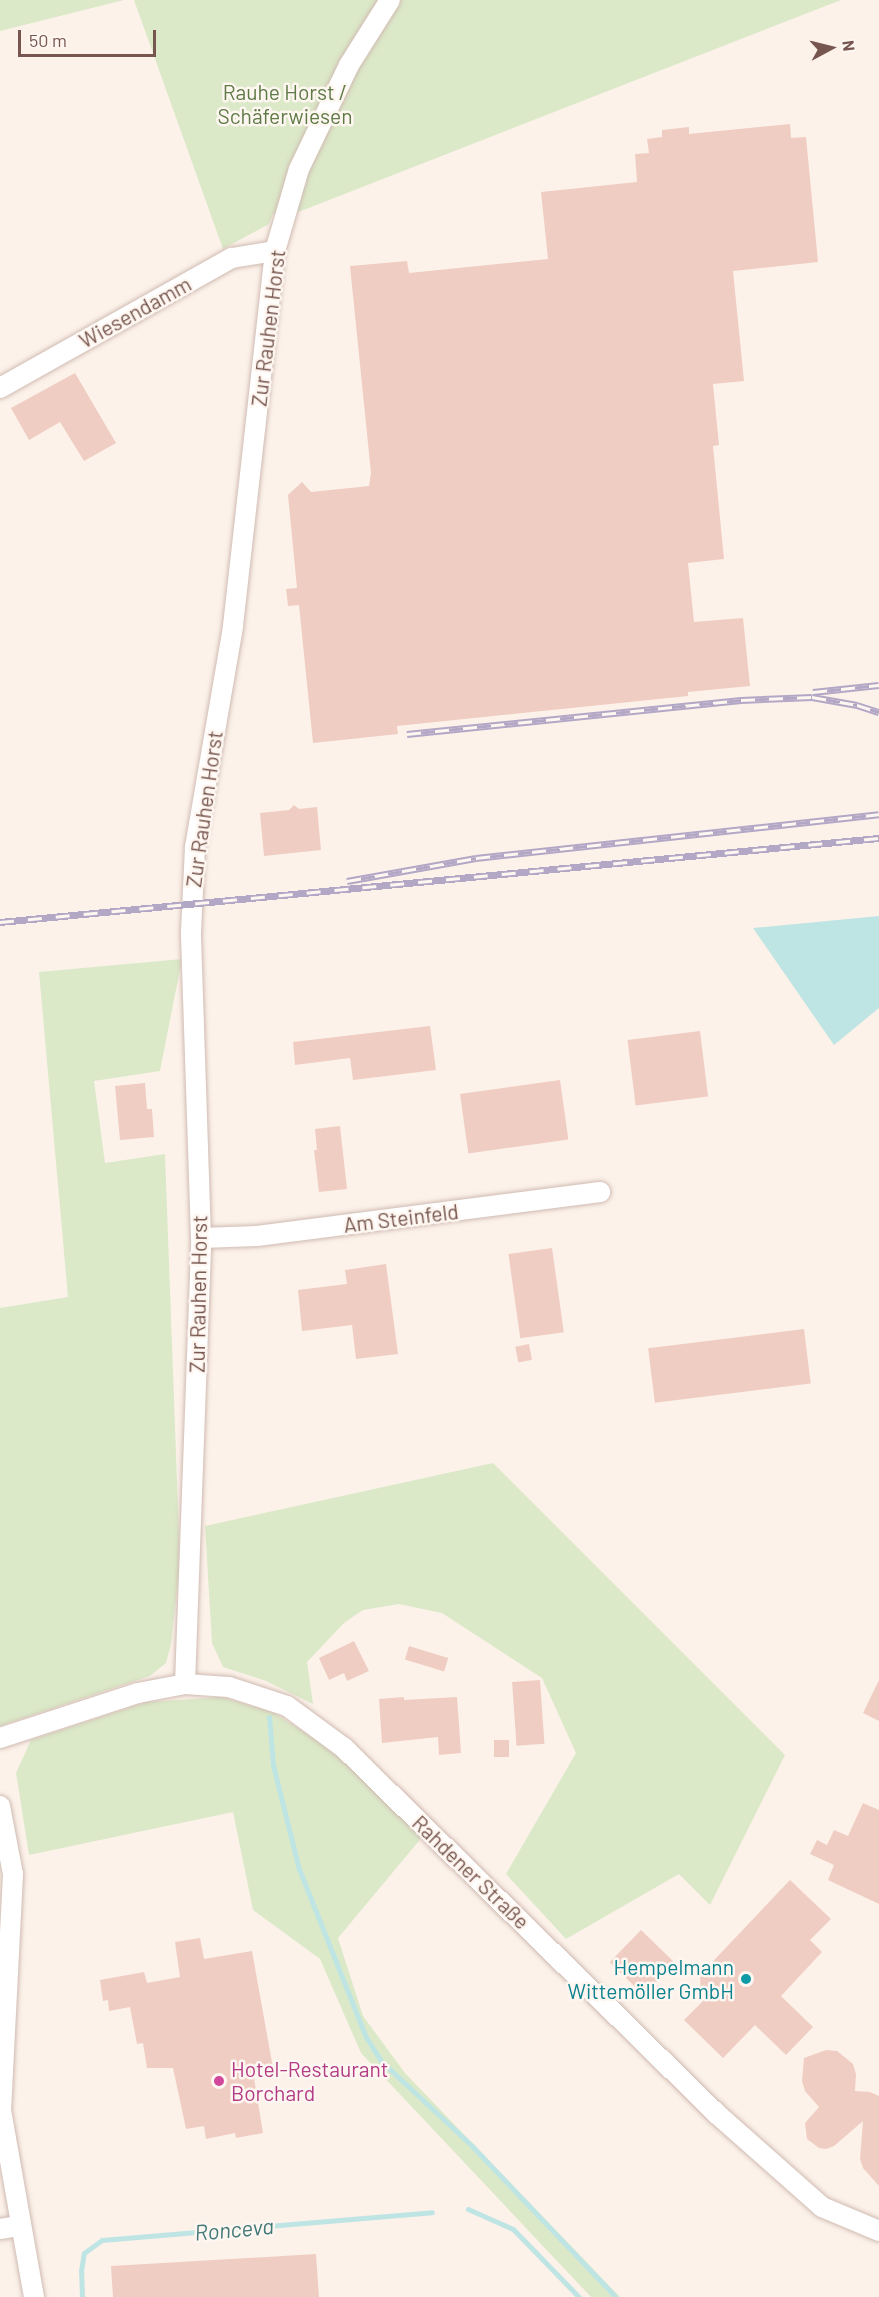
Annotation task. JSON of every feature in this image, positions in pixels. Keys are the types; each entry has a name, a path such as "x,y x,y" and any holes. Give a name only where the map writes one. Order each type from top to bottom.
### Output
{"street":[{"name":"Zur Rauhen Horst","path":"185,1684 201,1238 191,932 195,847 233,626 275,251 299,169 349,65 390,0"},
{"name":"Wiesendamm","path":"0,388 232,258 275,251"},
{"name":"Am Steinfeld","path":"201,1238 257,1236 600,1192"},
{"name":"Rahdener Straße","path":"0,1738 138,1693 185,1684 229,1687 287,1706 345,1748 717,2114 822,2207 879,2231"},
{"path":"0,1806 13,1874 0,2110 34,2297"},
{"path":"0,2229 20,2226"}],"green space":[{"path":"0,0 124,0 0,31"},
{"name":"Rauhe Horst / Schäferwiesen","path":"134,0 841,0 301,211 273,214 269,224 223,249"},
{"path":"182,959 160,1071 94,1081 105,1163 165,1154 180,1563 171,1644 166,1663 150,1676 0,1726 0,1308 68,1297 39,972"},
{"path":"493,1463 785,1755 710,1905 679,1874 566,1939 506,1874 576,1753 542,1678 442,1613 399,1604 363,1610 344,1623 307,1662 313,1704 266,1681 223,1667 212,1643 205,1526"},
{"path":"222,1697 274,1713 328,1747 423,1836 338,1938 363,2016 405,2073 620,2297 591,2297 361,2053 320,1959 253,1910 233,1812 29,1855 16,1773 31,1740 147,1702"}],"water":[{"path":"879,916 879,1008 834,1045 753,928"}],"building":[{"path":"790,124 791,138 806,137 818,262 733,271 744,381 713,384 719,445 713,446 724,559 688,563 694,622 743,618 750,686 688,692 688,696 397,726 398,734 313,743 299,605 288,606 286,589 297,588 288,495 302,482 311,492 369,486 371,473 350,266 407,261 409,273 548,259 541,192 637,182 635,154 649,153 647,139 662,137 662,130 689,127 689,134"},
{"path":"75,373 116,443 84,461 60,422 29,440 11,408"},
{"path":"294,805 299,809 317,807 321,850 264,856 260,813 289,810"},
{"path":"430,1026 436,1070 353,1080 350,1058 295,1065 293,1042"},
{"path":"700,1031 708,1097 636,1105 628,1040"},
{"path":"560,1080 568,1139 468,1153 460,1094"},
{"path":"145,1083 147,1109 152,1109 154,1137 120,1140 115,1086"},
{"path":"340,1126 347,1189 319,1192 314,1150 317,1150 315,1129"},
{"path":"552,1248 564,1332 520,1338 508,1254"},
{"path":"386,1264 398,1354 356,1359 352,1325 302,1331 298,1290 347,1284 345,1270"},
{"path":"804,1329 811,1384 655,1403 648,1348"},
{"path":"529,1344 532,1360 518,1362 515,1347"},
{"path":"354,1641 369,1671 347,1681 344,1673 329,1680 319,1658"},
{"path":"409,1646 448,1658 444,1671 405,1659"},
{"path":"540,1680 544,1744 517,1746 512,1682"},
{"path":"879,1680 879,1721 863,1713"},
{"path":"404,1697 404,1700 457,1697 461,1753 439,1755 438,1737 382,1743 379,1699"},
{"path":"494,1740 509,1740 509,1757 494,1757"},
{"path":"863,1803 879,1810 879,1904 828,1880 834,1865 810,1854 817,1840 827,1845 834,1830 848,1836"},
{"name":"Hempelmann Wittemöller GmbH","path":"790,1880 831,1919 810,1940 822,1952 781,1996 813,2027 786,2055 755,2025 723,2058 684,2020 705,1999 701,1995 700,1975"},
{"path":"641,1930 675,1963 644,1995 610,1962"},
{"path":"200,1938 204,1959 252,1951 273,2068 253,2072 263,2133 236,2138 235,2133 206,2139 204,2126 186,2129 173,2068 147,2068 143,2043 137,2044 130,2007 109,2011 108,2000 103,2001 100,1980 144,1972 147,1983 180,1977 175,1942"},
{"path":"826,2050 837,2051 853,2064 856,2074 855,2091 870,2092 879,2096 879,2186 863,2168 860,2159 863,2121 834,2146 826,2149 819,2148 807,2139 805,2123 819,2107 805,2091 802,2081 804,2058"},
{"path":"316,2254 319,2297 113,2297 111,2266"}],"waterway":[{"path":"269,1717 273,1765 299,1869 366,2037 381,2061 472,2146 616,2297"},
{"name":"Ronceva","path":"468,2209 513,2229 579,2297"},
{"name":"Ronceva","path":"82,2297 81,2271 84,2253 102,2240 432,2212"}],"railway":[{"path":"813,692 879,685"},
{"path":"407,734 741,700 812,697 857,705 879,712"},
{"path":"347,881 476,858 879,814"},
{"path":"0,922 879,838"}],"place":[{"name":"Hempelmann Wittemöller GmbH","path":"746,1979"},
{"name":"Hotel-Restaurant Borchard","path":"219,2081"}]}
